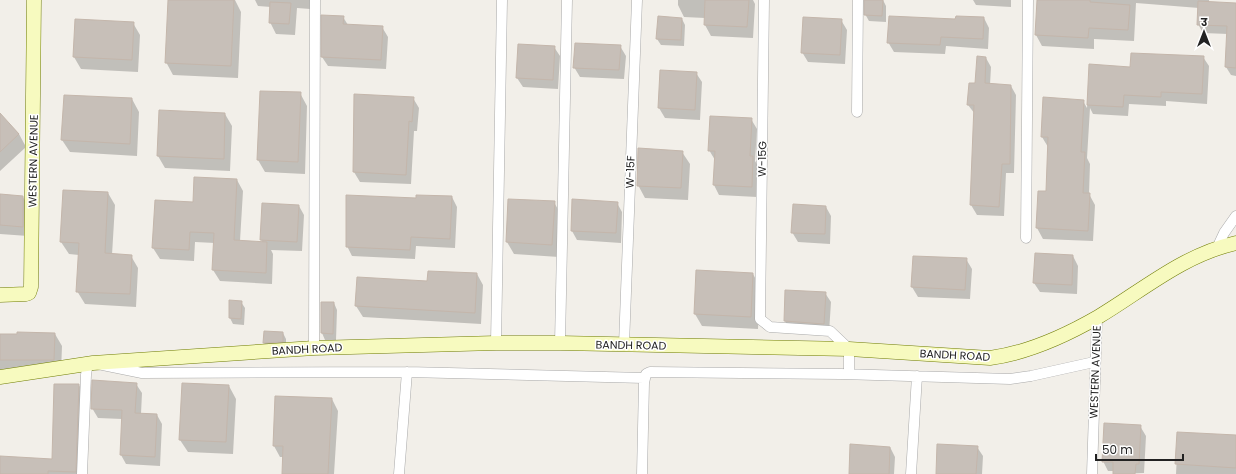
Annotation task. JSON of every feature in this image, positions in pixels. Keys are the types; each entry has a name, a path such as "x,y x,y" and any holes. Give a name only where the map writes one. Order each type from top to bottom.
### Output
{"street":[{"name":"WESTERN AVENUE","path":"0,295 26,294 29,293 31,287 34,0"},
{"path":"314,348 315,0"},
{"path":"496,343 502,0"},
{"path":"560,343 567,0"},
{"name":"W-15F","path":"624,345 637,0"},
{"name":"W-15G","path":"764,0 760,319 770,327 830,332 848,349"},
{"path":"857,112 858,0"},
{"path":"1026,238 1028,0"},
{"path":"1217,248 1224,232 1236,216"},
{"name":"BANDH ROAD","path":"0,377 93,363 314,348 496,343 848,349 990,358 1007,355 1043,344 1097,318 1181,264 1217,248 1236,243"},
{"name":"WESTERN AVENUE","path":"1092,474 1094,362 1097,318"},
{"path":"848,349 849,374"},
{"path":"642,474 644,378 646,374 654,371 849,374 1010,379 1031,376 1094,362"},
{"path":"82,474 86,375 87,368 93,363 142,373 407,372 644,378"},
{"path":"399,474 407,372"},
{"path":"911,474 917,376"}],"building":[{"path":"168,0 234,0 231,66 165,63"},
{"path":"705,0 749,0 747,27 704,25"},
{"path":"864,0 883,0 882,16 864,15"},
{"path":"1037,0 1090,0 1090,2 1130,5 1128,30 1089,28 1088,38 1035,35"},
{"path":"1198,1 1236,3 1236,68 1225,67 1227,26 1197,25"},
{"path":"270,2 291,3 289,24 269,23"},
{"path":"321,15 344,16 343,24 383,26 381,60 321,57"},
{"path":"658,16 682,18 681,40 656,39"},
{"path":"889,16 955,19 956,16 984,17 983,39 941,37 940,45 887,43"},
{"path":"803,17 842,19 840,55 801,53"},
{"path":"75,19 134,22 132,60 73,57"},
{"path":"575,43 621,45 619,70 573,68"},
{"path":"518,44 555,46 553,80 516,78"},
{"path":"1131,53 1204,56 1202,94 1161,92 1161,97 1124,95 1123,107 1087,105 1089,64 1130,67"},
{"path":"977,56 986,57 985,83 1011,85 1010,164 1002,164 999,207 970,205 974,105 967,105 969,83 975,83"},
{"path":"660,70 697,72 695,110 658,108"},
{"path":"260,91 301,92 298,162 257,160"},
{"path":"354,94 414,97 412,122 409,121 406,175 353,172"},
{"path":"64,95 132,98 130,144 61,140"},
{"path":"1043,97 1084,100 1081,152 1085,152 1083,193 1090,193 1088,231 1036,228 1038,191 1046,191 1048,137 1041,137"},
{"path":"159,110 225,113 224,159 157,156"},
{"path":"0,113 19,134 0,152"},
{"path":"710,116 752,118 750,156 753,156 752,187 713,185 715,151 708,151"},
{"path":"638,148 683,151 681,188 637,186"},
{"path":"194,177 237,179 234,240 267,242 266,273 212,270 214,233 190,232 189,250 152,248 155,200 193,202"},
{"path":"63,190 108,192 105,253 132,255 130,294 76,292 79,243 60,242"},
{"path":"0,194 23,196 23,227 0,225"},
{"path":"346,195 416,198 416,195 452,196 450,239 411,237 410,250 346,247"},
{"path":"508,199 555,201 552,245 506,242"},
{"path":"572,199 618,202 616,233 571,231"},
{"path":"262,203 299,205 297,242 260,240"},
{"path":"793,204 826,206 825,234 791,233"},
{"path":"1035,253 1073,255 1072,285 1033,283"},
{"path":"913,256 967,258 965,290 911,287"},
{"path":"696,270 753,273 751,317 694,314"},
{"path":"428,271 477,273 475,313 355,306 357,277 427,281"},
{"path":"785,290 826,292 824,324 784,321"},
{"path":"229,300 242,301 241,319 229,318"},
{"path":"321,302 334,302 333,334 321,333"},
{"path":"264,331 283,332 283,342 263,343"},
{"path":"17,332 55,333 54,360 0,360 0,334 17,334"},
{"path":"92,380 137,383 135,413 157,414 155,457 120,455 122,410 91,409"},
{"path":"182,383 229,385 226,442 179,440"},
{"path":"54,384 79,384 76,472 48,471 48,474 0,474 0,456 52,459"},
{"path":"275,396 332,398 328,474 282,474 283,446 273,446"},
{"path":"1104,423 1141,425 1139,464 1136,464 1135,474 1113,474 1113,462 1102,462"},
{"path":"1177,432 1236,435 1236,468 1175,464"},
{"path":"850,444 890,447 889,474 849,474"},
{"path":"937,444 978,446 976,474 936,474"}]}
